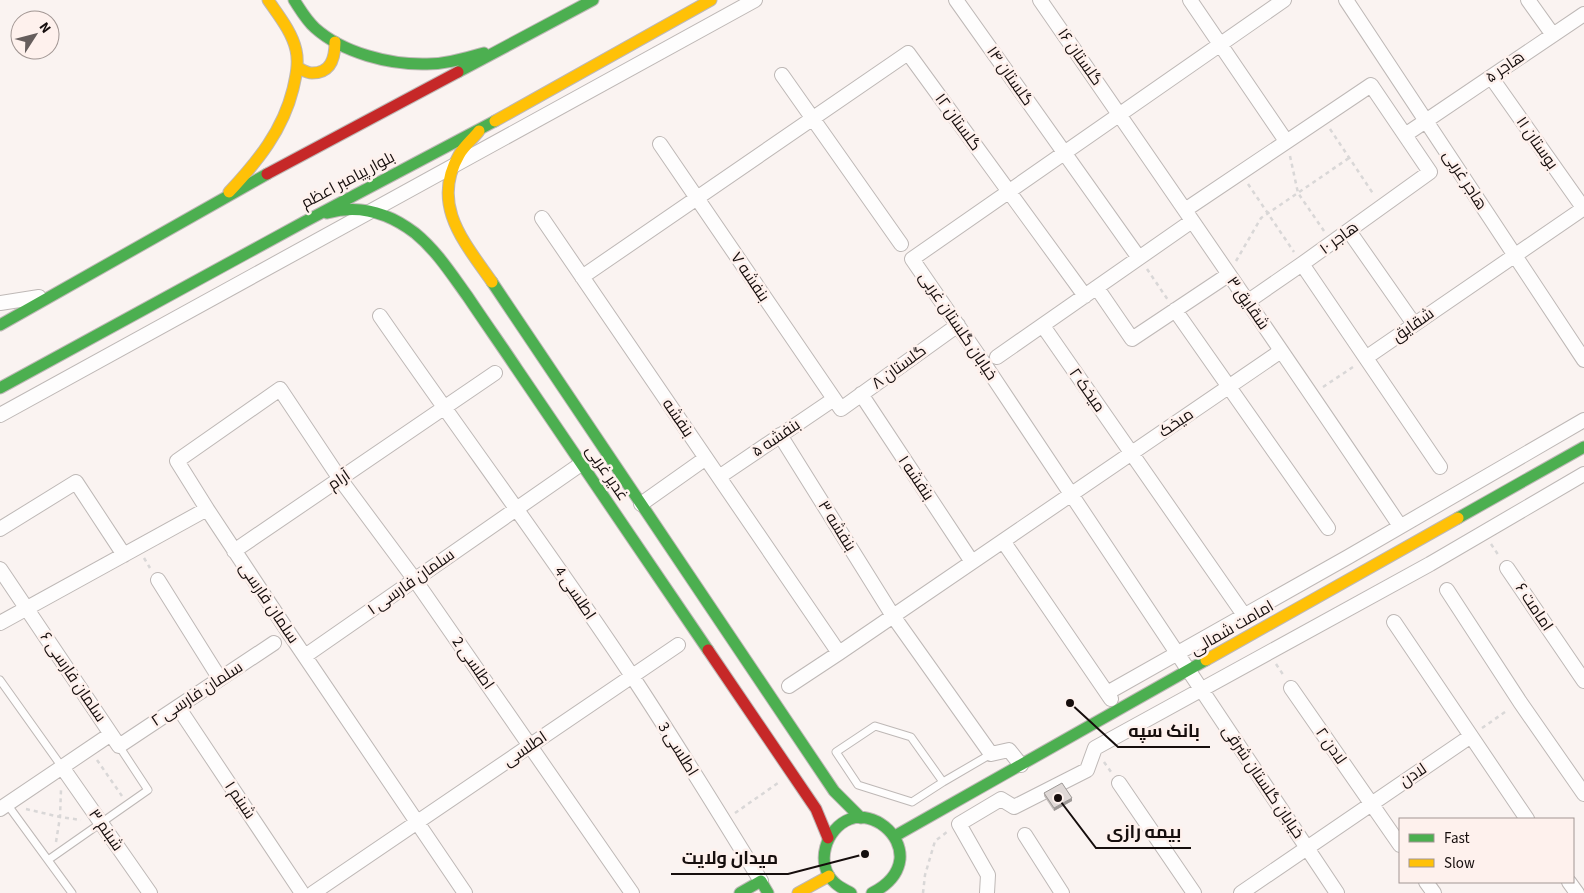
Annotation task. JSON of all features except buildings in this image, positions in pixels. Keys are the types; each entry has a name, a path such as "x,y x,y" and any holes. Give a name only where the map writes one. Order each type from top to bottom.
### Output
{"main road":[{"path":"223,198 255,164 276,136 291,100 298,67 295,48 286,26 268,0"},
{"path":"294,0 314,27 335,42 373,57 406,64 442,63 505,48"},
{"path":"0,325 223,198 593,0"},
{"name":"بلوار پیامبر اعظم","path":"0,388 304,222 482,128 710,0"},
{"path":"298,67 312,73 326,69 335,57 335,42"},
{"name":"غدیر غربی","path":"482,128 459,155 450,178 448,204 456,229 834,790 861,818"},
{"name":"غدیر غربی","path":"304,222 337,209 370,212 389,216 408,227 427,243 513,361 816,809 828,838"},
{"path":"445,266 444,256 450,248 459,244 468,248"},
{"name":"امامت شمالی","path":"894,836 1584,447"},
{"path":"851,893 843,890 829,876 824,867 824,847 834,830 842,823 851,819 861,818 871,819 888,829 894,836 900,856 896,873 889,883 872,893"},
{"path":"896,873 900,886"},
{"path":"798,893 829,876"},
{"path":"740,893 765,887"}],"street":[{"path":"0,415 755,0"},
{"name":"گلستان ۱۴","path":"956,0 1139,258"},
{"name":"گلستان ۱۶","path":"1040,0 1188,216"},
{"path":"1190,0 1286,141"},
{"name":"خیابان گلستان غربی","path":"1189,671 912,258 1284,0"},
{"name":"هاجر غربی","path":"1346,0 1584,360"},
{"path":"1528,0 1553,35"},
{"name":"هاجر ۵","path":"1405,135 1584,14"},
{"name":"گلستان ۱۲","path":"812,119 908,53 1084,296"},
{"path":"782,75 901,244"},
{"name":"بوستان ۱۱","path":"1491,77 1584,208"},
{"path":"997,357 1139,258 1240,172 1371,85 1405,135"},
{"path":"582,276 812,119"},
{"name":"هاجر ۱۰","path":"1247,302 1430,172 1405,135"},
{"name":"بنفشه ۷","path":"660,144 837,404"},
{"name":"شقایق","path":"1367,357 1584,208"},
{"name":"شقایق ۳","path":"1188,216 1400,526"},
{"name":"بنفشه","path":"542,218 839,653"},
{"path":"1349,231 1414,324"},
{"path":"1302,264 1440,467"},
{"path":"1097,288 1132,339 1228,275"},
{"path":"0,303 54,294"},
{"path":"1175,310 1328,528"},
{"name":"اطلسی 4","path":"380,316 444,409 517,508 632,677"},
{"name":"گلستان ۸","path":"837,404 861,394 958,325"},
{"name":"میخک ۲","path":"1043,326 1244,615"},
{"name":"میخک","path":"1071,494 1281,351"},
{"name":"آرام","path":"234,550 495,373"},
{"name":"اطلسی 2","path":"280,389 340,479 415,580 632,893"},
{"name":"سلمان فارسی","path":"280,389 177,461 234,550 465,893"},
{"name":"بنفشه ۱","path":"861,394 972,562"},
{"name":"بنفشه ۵","path":"719,477 780,435 837,404"},
{"path":"1107,693 1584,420"},
{"name":"بنفشه ۳","path":"780,435 894,616 991,754"},
{"path":"641,504 706,458"},
{"name":"سلمان فارسی ۱","path":"305,656 581,464"},
{"path":"987,893 988,875 959,824 1002,799 1014,807 1088,770 1095,748 1484,533 1584,474"},
{"path":"0,529 76,482 124,555"},
{"path":"789,686 1071,494"},
{"path":"0,623 208,509"},
{"path":"1003,541 1120,710"},
{"name":"امامت ۶","path":"1507,568 1584,681"},
{"name":"سلمان فارسی ۶","path":"0,569 115,740"},
{"path":"158,580 220,679"},
{"path":"1447,590 1520,702 1584,794"},
{"path":"1394,622 1526,818"},
{"name":"سلمان فارسی ۲","path":"2,802 90,749 115,740 178,707 274,642"},
{"name":"اطلسی","path":"313,893 678,646"},
{"name":"خیابان گلستان شرقی","path":"1189,671 1337,893"},
{"name":"اطلسی 3","path":"632,677 765,887"},
{"name":"لادن ۲","path":"1292,688 1399,844"},
{"name":"شبنم ۱","path":"178,707 302,893"},
{"path":"1084,730 1095,748"},
{"name":"لادن","path":"1241,893 1471,736"},
{"path":"991,754 1009,750 1021,765"},
{"name":"شبنم ۳","path":"62,767 150,893"},
{"path":"1119,783 1194,893"},
{"path":"1025,835 1062,893"}],"lane":[{"path":"0,680 62,767"},
{"path":"943,782 910,737 876,726 836,752 858,785 912,802 991,754"},
{"path":"51,858 148,790 115,740"},
{"path":"2,802 51,858 72,893"}],"path":[{"path":"1322,117 1382,207"},
{"path":"1286,141 1298,193 1332,243"},
{"path":"1228,275 1261,218 1349,158"},
{"path":"1240,172 1302,264"},
{"path":"1139,258 1175,310"},
{"path":"1312,395 1367,357"},
{"name":"امامت ۶","path":"1484,533 1507,568"},
{"path":"138,548 158,580"},
{"path":"1268,652 1292,688"},
{"path":"1471,736 1520,702"},
{"path":"1095,748 1119,783"},
{"path":"90,749 128,804"},
{"path":"51,858 60,817 62,767"},
{"path":"724,821 792,774"},
{"path":"2,802 60,817 101,822"},
{"path":"923,893 925,875 935,841 959,824"}],"traffic: fast":[{"path":"294,0 309,22 326,37 353,51 368,56 413,64 434,64 484,53"},
{"path":"458,72 593,0"},
{"path":"0,388 304,222 495,121"},
{"path":"0,325 267,174"},
{"path":"327,213 339,210 362,210 395,220 415,233 437,255 468,297 708,650"},
{"path":"492,282 834,791 861,818"},
{"path":"1458,518 1584,447"},
{"path":"895,836 1206,660"},
{"path":"851,893 837,884 829,875 824,857 829,838 835,830 850,819 859,817 868,818 885,827 896,841 899,850 899,865 894,875 886,884 872,893"},
{"path":"740,893 761,881 768,893"}],"traffic: slow":[{"path":"229,192 250,169 276,131 289,104 297,70 294,43 285,24 268,0"},
{"path":"495,121 711,0"},
{"path":"297,67 310,73 324,70 331,64 333,59 335,42"},
{"path":"479,131 459,155 451,173 448,190 454,223 471,253 492,282"},
{"path":"1206,660 1458,518"},
{"path":"798,893 829,876"}],"traffic: jam":[{"path":"267,174 458,72"},
{"path":"708,650 816,809 828,838"}],"place":[{"name":"بانک سپه","path":"1070,703"},
{"name":"بیمه رازی","path":"1058,798"},
{"name":"میدان ولایت","path":"865,854"}]}
